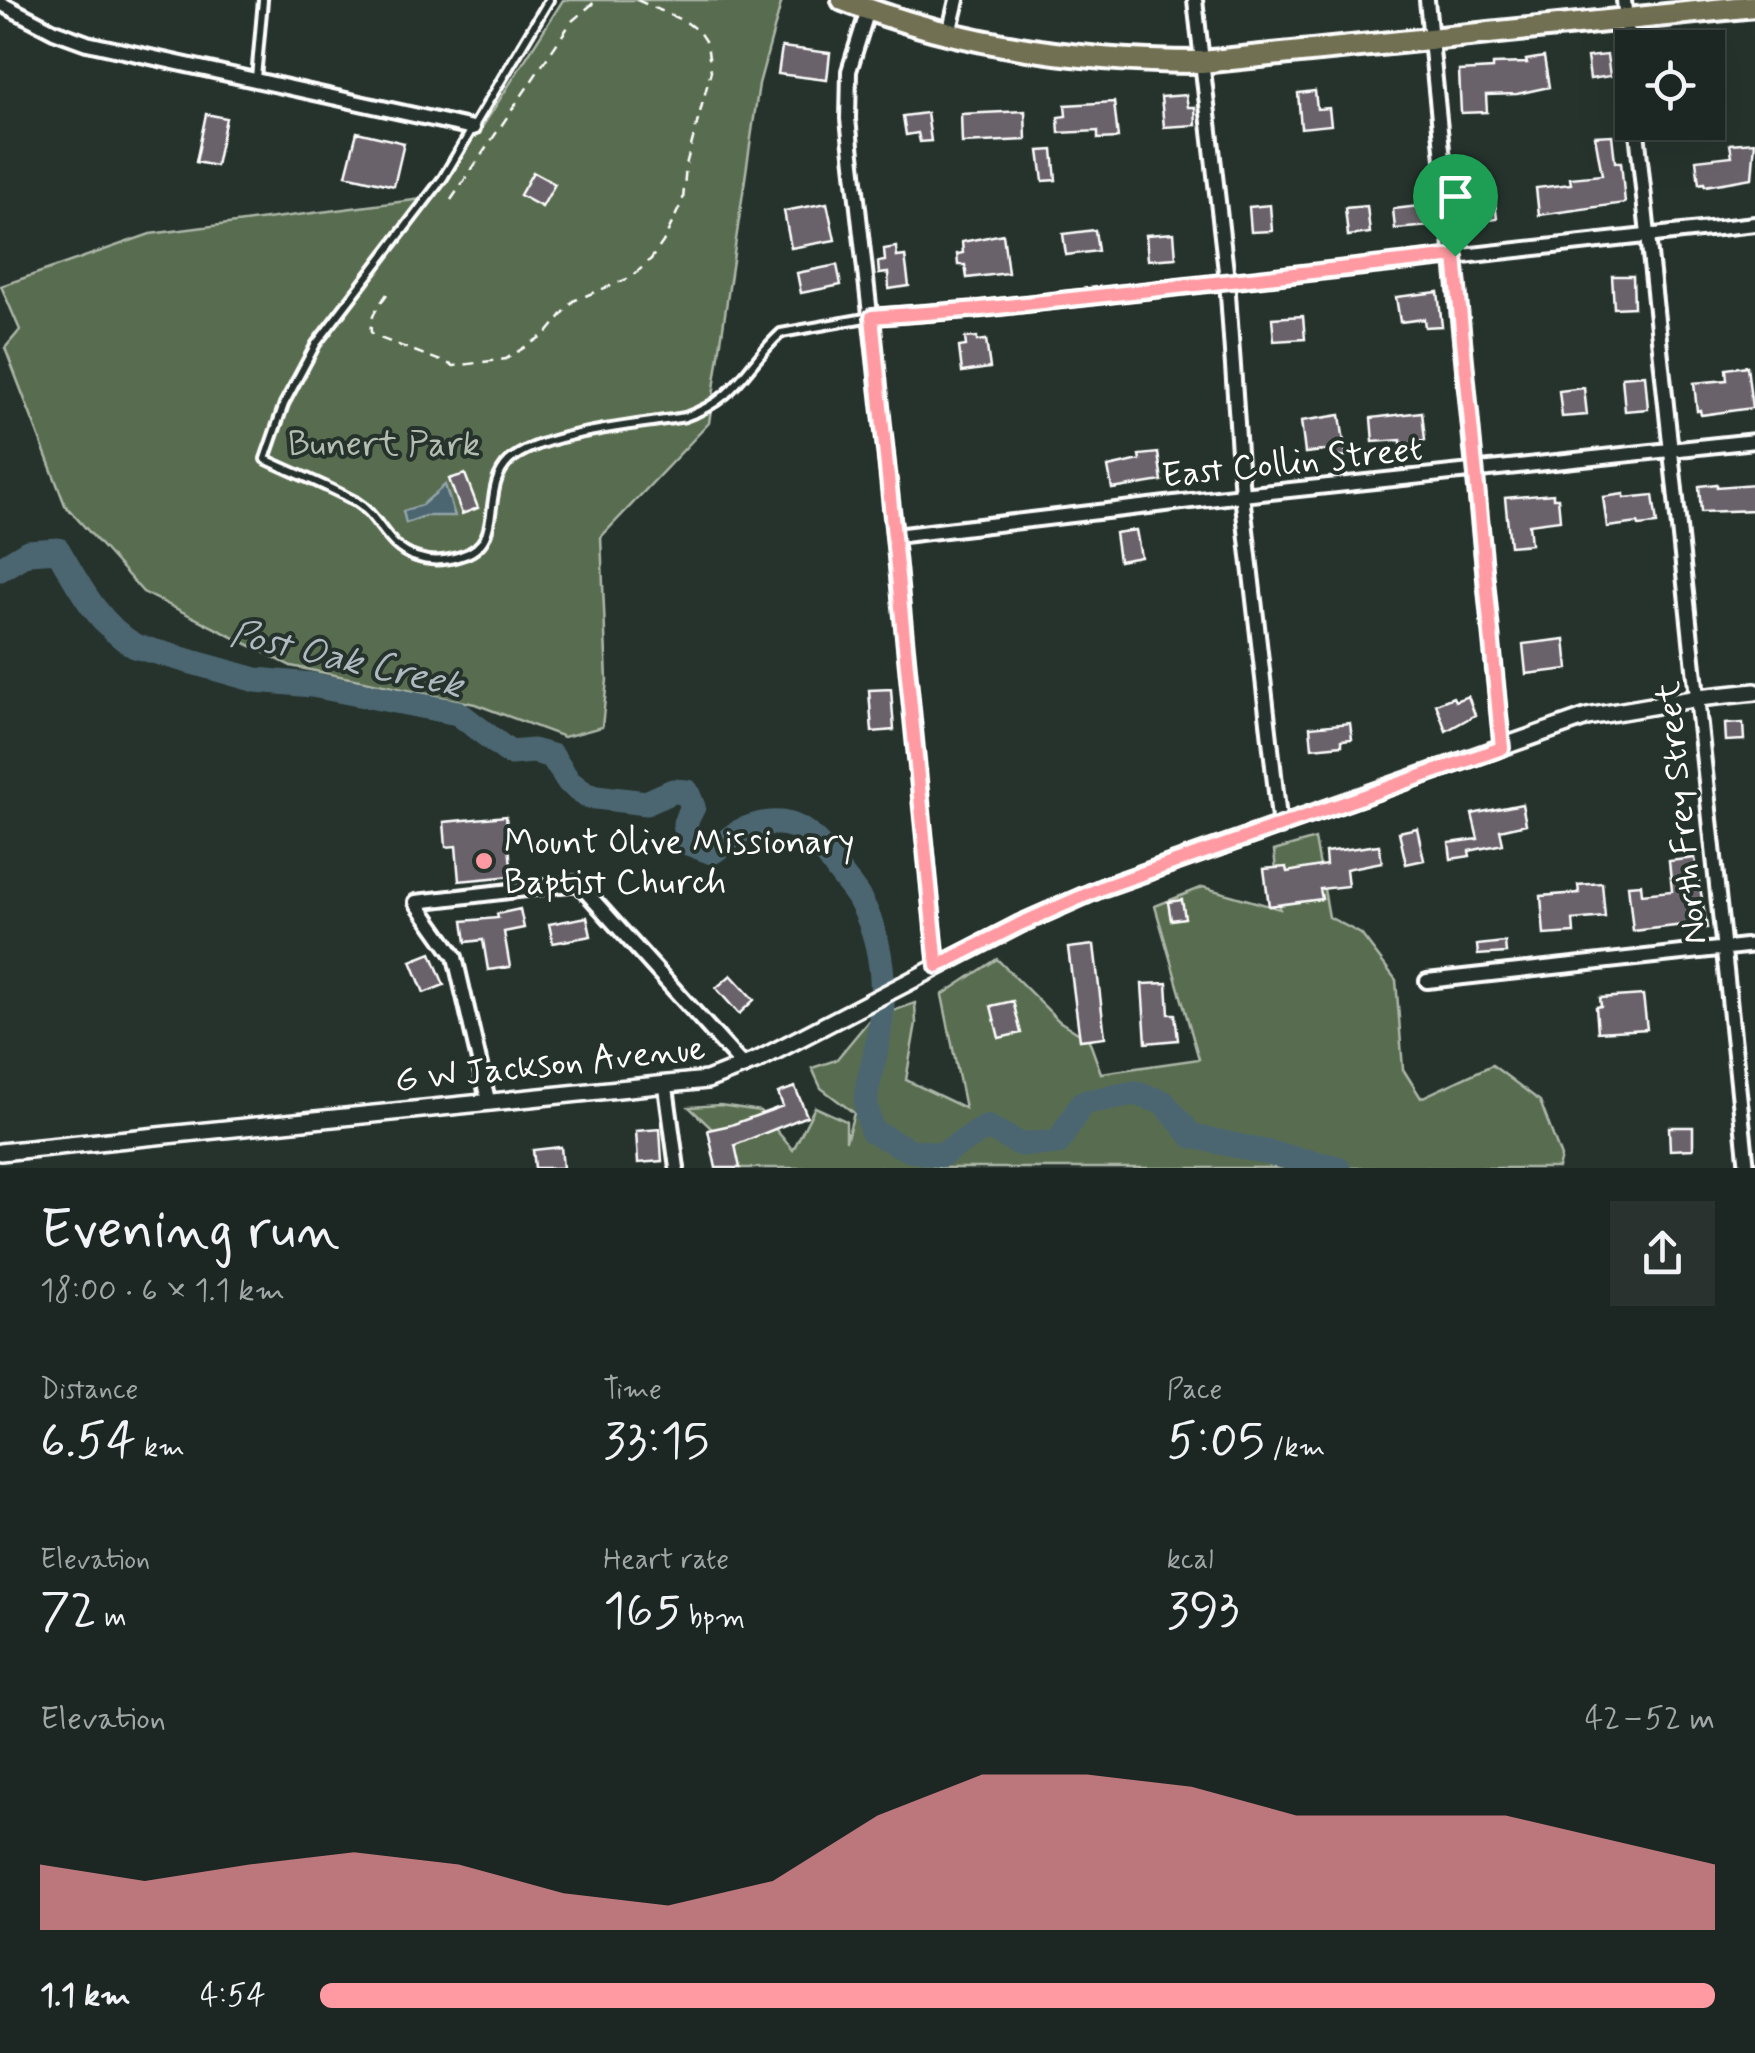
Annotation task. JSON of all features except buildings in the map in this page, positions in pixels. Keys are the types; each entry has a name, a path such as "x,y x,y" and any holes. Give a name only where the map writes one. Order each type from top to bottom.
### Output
{"main road":[{"path":"842,0 949,33 1064,55 1202,62 1432,38 1625,10 1755,6"}],"street":[{"path":"949,33 957,0"},
{"path":"1195,0 1226,280 1242,495 1280,827"},
{"path":"1427,0 1502,748"},
{"path":"0,3 54,31 87,42 473,128"},
{"path":"868,10 849,71 847,92 895,536 934,968"},
{"name":"North Frey Street","path":"1638,140 1747,1168"},
{"path":"872,317 980,309 1755,224"},
{"name":"East Collin Street","path":"895,536 1242,495 1755,442"},
{"name":"G W Jackson Avenue","path":"0,1152 707,1080 744,1066 1020,924 1104,887 1587,717 1755,692"},
{"path":"488,1100 455,957 416,902 578,883 744,1066"},
{"path":"1427,981 1755,944"},
{"path":"666,1086 678,1168"}],"lane":[{"path":"256,80 263,0"},
{"path":"549,0 443,178 316,344 284,404 264,459 358,503 389,541 408,554 430,561 474,552 492,524 494,491 504,466 539,442 704,410 737,387 781,333 872,317"}],"path":[{"path":"452,200 572,21 597,0"},
{"path":"387,294 375,311 371,332 454,366 506,358 547,333 582,295 632,277 650,260 684,200 686,165 710,71 710,55 708,44 686,22 638,0"}],"green space":[{"name":"Bunert Park","path":"563,0 782,0 759,84 709,423 601,537 607,680 602,727 564,737 475,704 291,666 143,592 65,505 5,348 20,330 1,286 150,234 422,199 479,132"},
{"path":"1315,839 1329,917 1361,934 1396,980 1403,1069 1421,1098 1492,1065 1540,1101 1561,1157 1558,1168 734,1168 730,1146 689,1107 720,1105 760,1111 793,1150 815,1107 846,1121 846,1141 854,1113 821,1088 812,1068 836,1060 870,1019 915,1003 916,1023 906,1080 965,1108 942,995 997,959 1059,1021 1089,1040 1101,1073 1199,1059 1155,906 1203,887 1280,909 1274,851"}],"water":[{"path":"445,485 455,516 425,516 406,523 403,511 422,505"}],"waterway":[{"name":"Post Oak Creek","path":"0,569 28,552 58,550 100,615 135,646 256,680 312,685 458,713 510,753 533,751 552,756 569,782 588,796 646,803 673,791 687,792 693,807 685,823 688,843 712,852 739,832 758,825 784,823 805,832 857,895 875,936 883,992 867,1108 872,1131 909,1150 941,1155 987,1127 1020,1144 1058,1143 1082,1103 1134,1093 1163,1102 1192,1136 1338,1168"}],"place":[{"name":"Mount Olive Missionary Baptist Church","path":"484,861"}],"route":[{"path":"1455,256 1502,748 1104,887 937,966 872,317 980,309 1455,256"}]}
